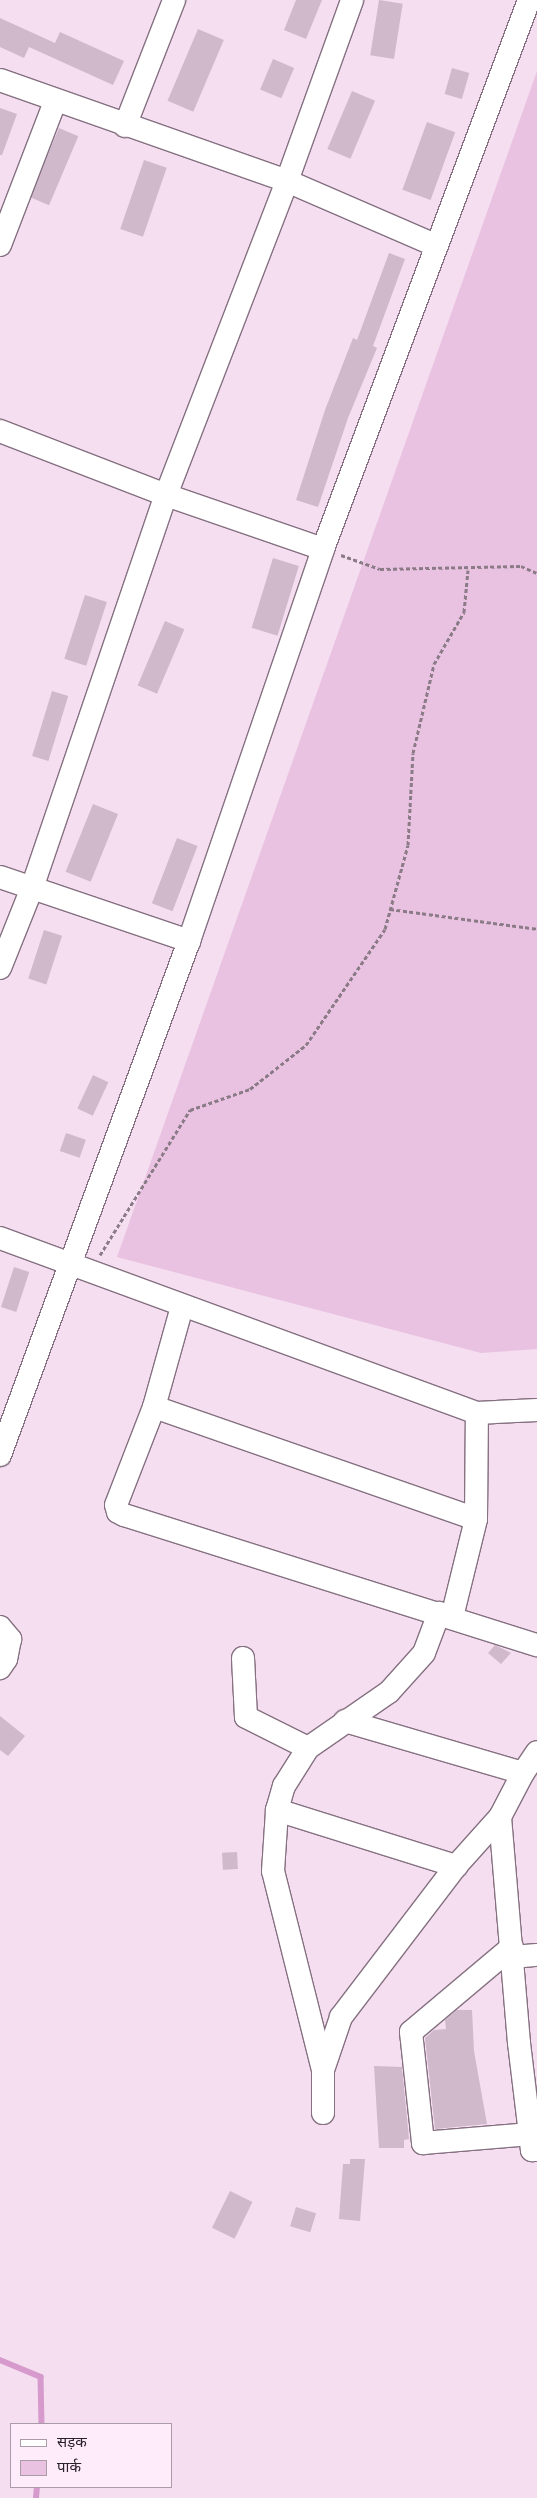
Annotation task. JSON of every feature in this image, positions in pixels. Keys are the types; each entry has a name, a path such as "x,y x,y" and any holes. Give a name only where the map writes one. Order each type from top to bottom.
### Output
{"street":[{"path":"125,126 174,0"},
{"path":"0,968 32,888 166,495 287,181 352,0"},
{"path":"0,1456 80,1268 189,941 324,550 529,0"},
{"path":"0,80 55,102 287,181 437,246"},
{"path":"0,246 55,102"},
{"path":"0,431 166,495 324,550"},
{"path":"0,877 189,941"},
{"path":"0,1238 182,1307 477,1412 537,1410"},
{"path":"182,1307 154,1406 116,1505 118,1512 537,1645"},
{"path":"154,1406 476,1519"},
{"path":"324,2112 323,2070 273,1872 277,1810 284,1786 308,1748 388,1692 424,1653 446,1615 476,1519 477,1412"},
{"path":"0,1627 10,1639 6,1659 0,1668"},
{"path":"242,1658 246,1717 308,1748"},
{"path":"345,1721 523,1773"},
{"path":"323,2070 341,2017 456,1866 500,1817 523,1773 537,1752"},
{"path":"277,1810 456,1866"},
{"path":"500,1817 512,1952 528,2042 534,2142 423,2143 410,2032 512,1952 537,1955"}],"path":[{"path":"324,550 380,569 468,570 521,566 537,573"},
{"path":"80,1268 190,1110 250,1089 306,1045 385,929 408,845 413,753 434,664 464,612 468,570"},
{"path":"390,909 537,929"}],"green space":[{"path":"537,71 537,1349 481,1353 117,1257"}],"building":[{"path":"296,0 322,0 306,39 284,30"},
{"path":"379,0 403,4 394,59 370,55"},
{"path":"0,18 55,43 60,32 124,61 113,85 29,47 24,58 0,47"},
{"path":"198,29 224,40 193,112 168,101"},
{"path":"273,59 294,68 281,98 260,89"},
{"path":"452,68 469,73 462,99 445,94"},
{"path":"352,91 375,101 350,159 327,149"},
{"path":"0,108 17,114 2,155 0,155"},
{"path":"427,122 455,132 431,200 402,190"},
{"path":"59,128 78,136 49,205 30,197"},
{"path":"144,160 167,168 143,237 120,229"},
{"path":"389,253 405,259 373,346 377,348 348,418 318,507 296,500 325,410 353,338 357,340"},
{"path":"273,558 299,566 277,636 252,628"},
{"path":"85,595 107,602 86,666 64,659"},
{"path":"165,621 184,629 157,694 138,685"},
{"path":"52,691 68,696 48,761 32,756"},
{"path":"93,804 118,814 91,882 66,872"},
{"path":"177,838 198,846 172,911 152,903"},
{"path":"44,930 62,936 46,984 28,979"},
{"path":"93,1075 108,1082 93,1116 77,1109"},
{"path":"66,1133 86,1140 80,1158 60,1151"},
{"path":"14,1267 29,1272 16,1312 1,1307"},
{"path":"495,1645 511,1653 501,1664 488,1653"},
{"path":"0,1716 25,1736 8,1756 0,1750"},
{"path":"237,1852 238,1869 223,1870 222,1853"},
{"path":"457,2010 472,2010 474,2051 487,2124 435,2129 425,2038 434,2030 446,2029 445,2020"},
{"path":"374,2066 402,2067 409,2139 404,2140 404,2148 379,2148"},
{"path":"350,2159 365,2159 360,2221 339,2219 343,2164 350,2164"},
{"path":"230,2191 252,2202 234,2239 212,2228"},
{"path":"296,2207 316,2213 310,2232 290,2226"}],"waterway":[{"path":"0,2360 41,2377 42,2423"},
{"path":"36,2498 37,2488"}]}
